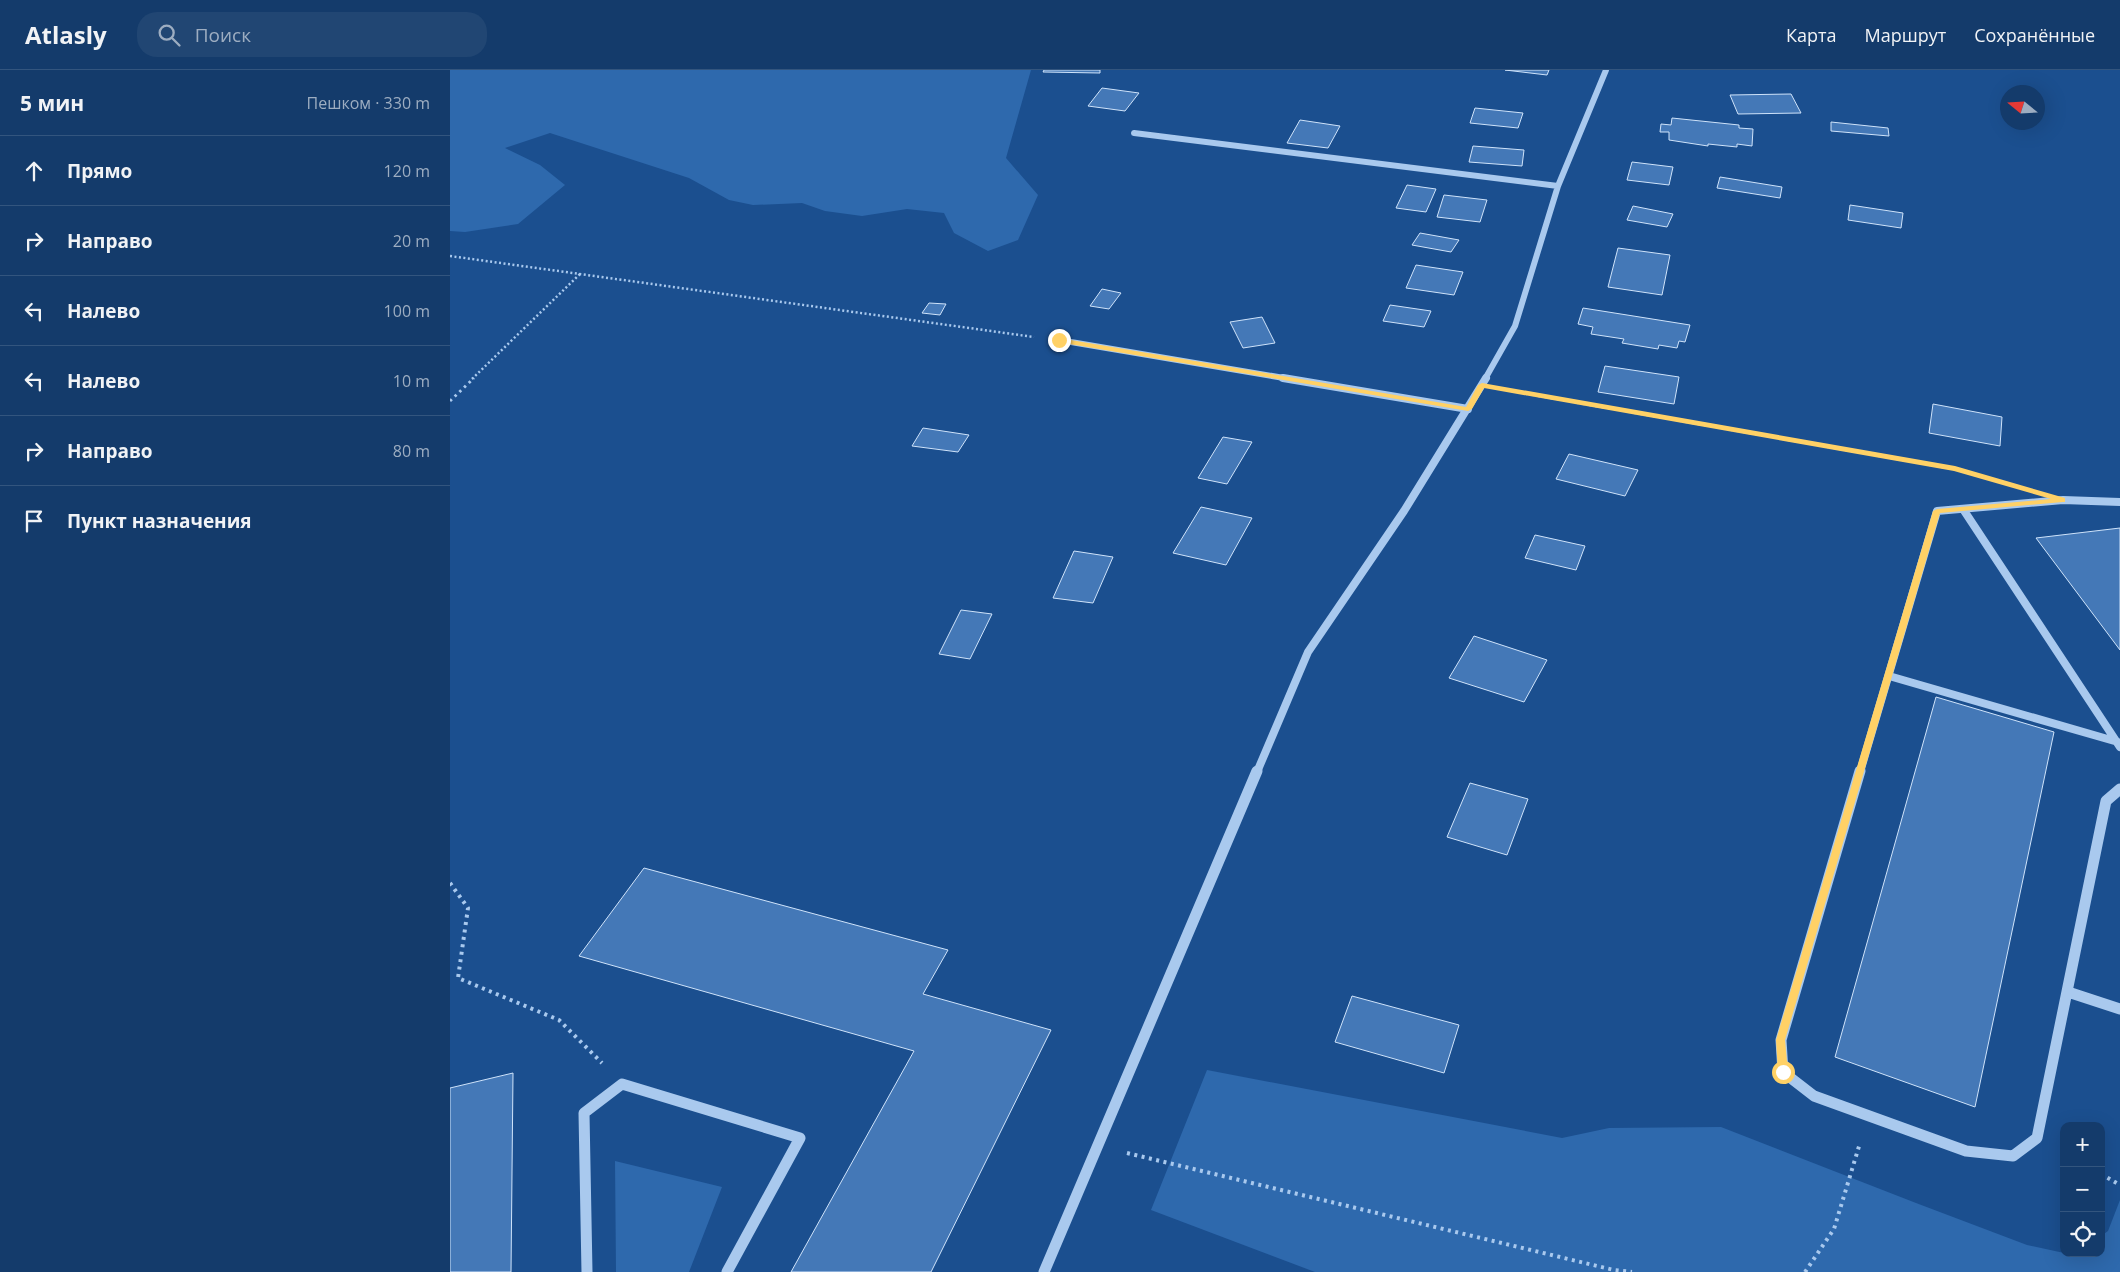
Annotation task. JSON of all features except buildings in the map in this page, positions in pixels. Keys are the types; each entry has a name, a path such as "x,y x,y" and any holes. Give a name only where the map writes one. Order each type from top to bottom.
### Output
{"street":[{"path":"1044,1272 1308,652 1404,511 1468,409 1515,326 1558,186 1606,70"},
{"path":"1134,133 1558,186"},
{"path":"1059,340 1468,409"},
{"path":"2120,502 2063,500 1937,511 1780,1040 1783,1072 1814,1096 1966,1151 2014,1156 2038,1138 2106,800 2120,789"},
{"path":"1963,509 2119,745"},
{"path":"1888,676 2119,745"},
{"path":"587,1272 584,1114 622,1084 800,1138 727,1272"}],"lane":[{"path":"2068,992 2120,1009"}],"path":[{"path":"450,256 1059,340"},
{"path":"450,401 580,274"},
{"path":"1482,385 1955,469 1991,479"},
{"path":"450,883 468,908 458,978 559,1020 622,1084"},
{"path":"1805,1272 1834,1229 1868,1116"},
{"path":"1097,1146 1614,1270 1632,1272"},
{"path":"2105,1176 2120,1185"}],"shaded area":[{"path":"450,70 1031,70 1006,158 1038,195 1018,240 988,251 954,233 944,213 907,209 862,216 825,211 802,203 753,205 729,200 689,178 550,133 505,148 540,165 565,185 518,224 465,232 450,231"},
{"path":"1207,1070 1562,1138 1609,1128 1721,1127 2027,1245 2060,1252 2060,1257 2105,1257 2105,1233 2108,1231 2120,1200 2120,1272 1315,1272 1151,1210"},
{"path":"615,1161 722,1187 689,1272 616,1272"}],"route":[{"path":"1059,340 1468,409 1482,385 1955,469 2063,500 1937,511 1780,1040 1783,1072"}]}
